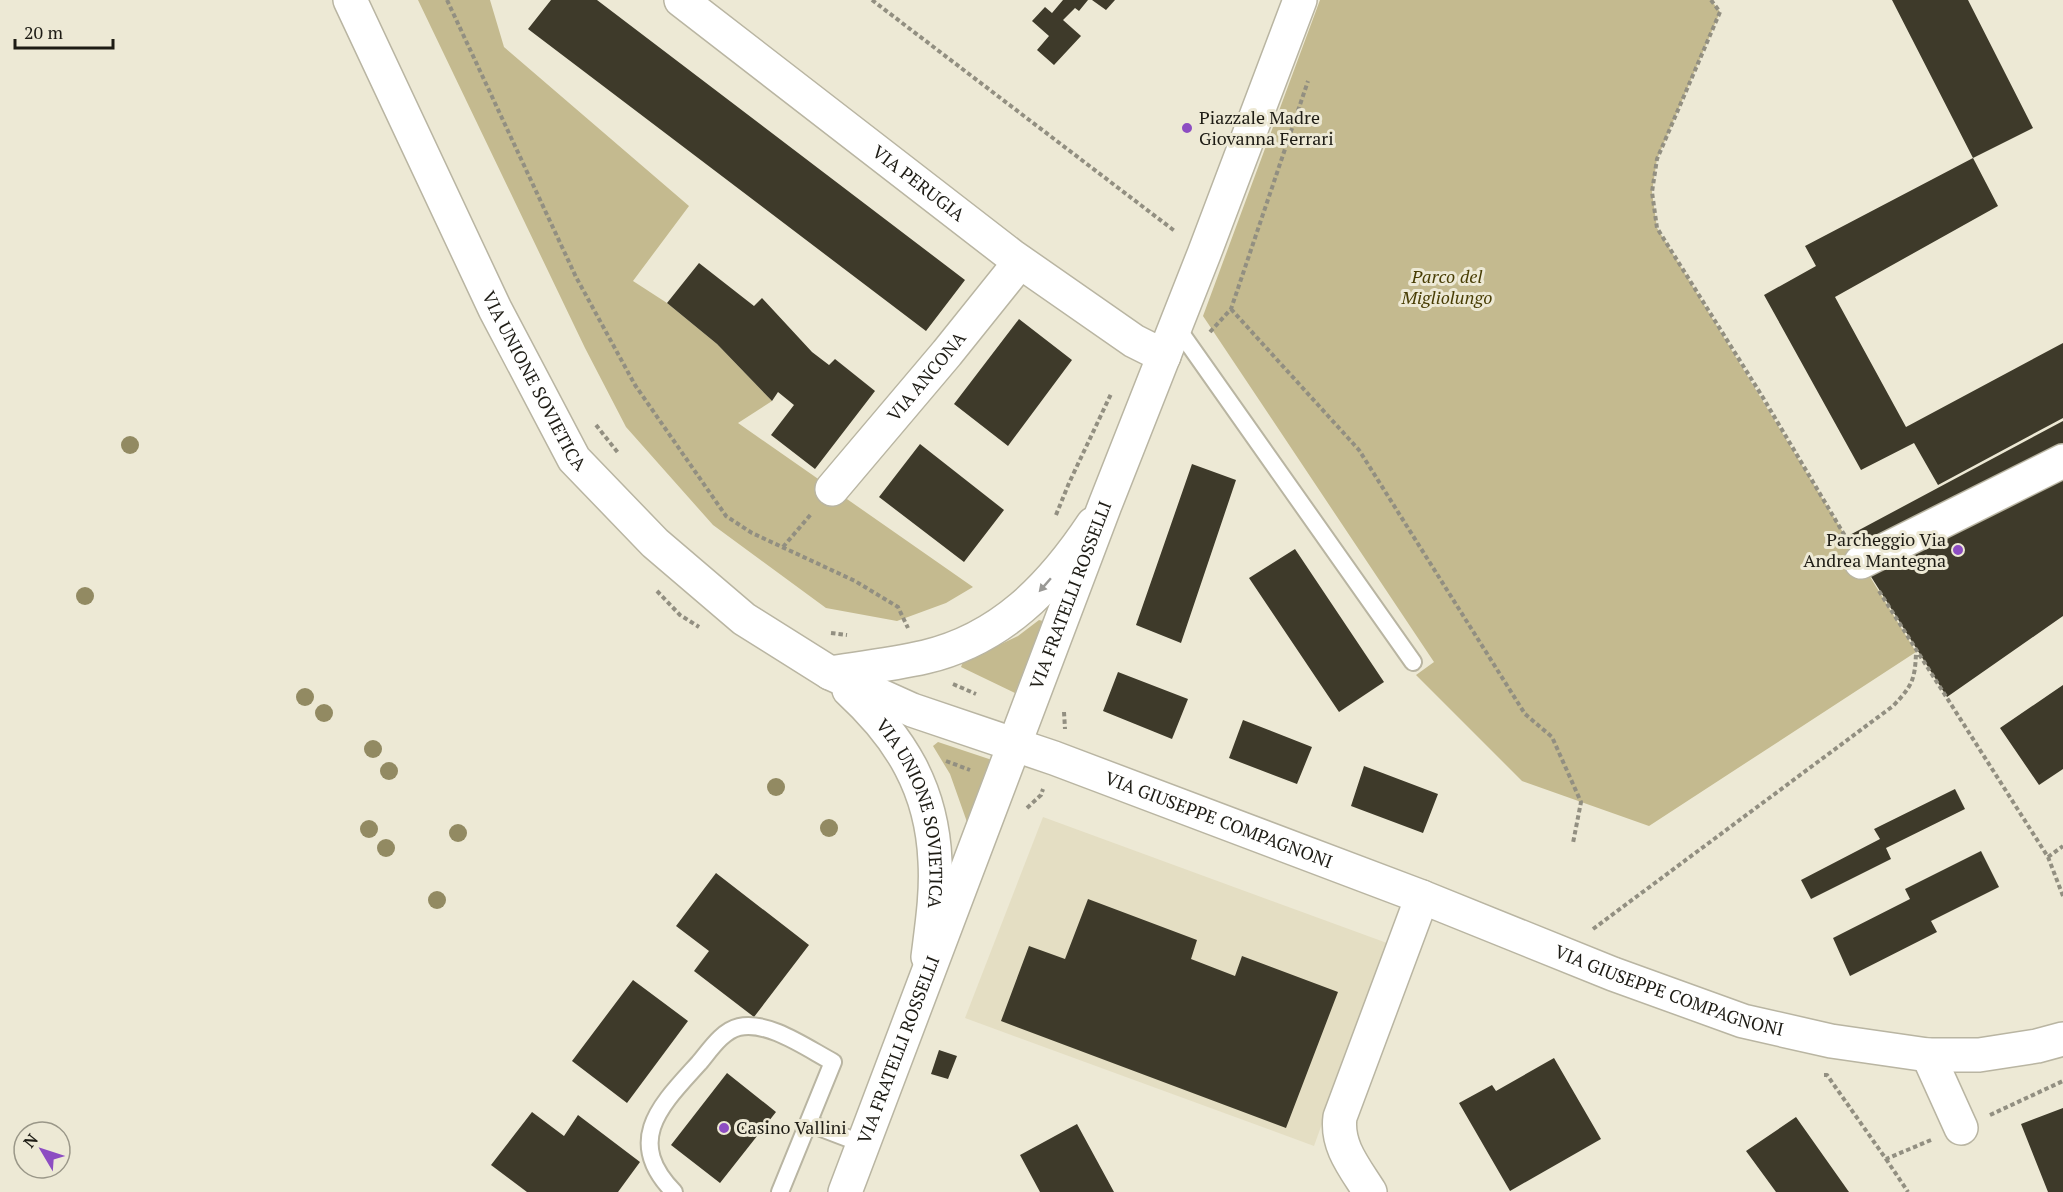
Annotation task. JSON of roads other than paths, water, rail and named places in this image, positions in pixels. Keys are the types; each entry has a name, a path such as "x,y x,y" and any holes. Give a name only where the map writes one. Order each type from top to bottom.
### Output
{"street":[{"name":"VIA UNIONE SOVIETICA","path":"350,0 495,309 574,459 655,543 744,619 830,673 912,710 1014,745"},
{"name":"VIA PERUGIA","path":"681,0 1020,261 1134,341 1164,356"},
{"name":"VIA FRATELLI ROSSELLI","path":"845,1192 1105,505 1204,254 1300,0"},
{"name":"VIA ANCONA","path":"832,489 1020,261"},
{"path":"1861,562 2063,461"},
{"path":"830,673 922,657 976,639 1004,623 1040,592 1065,562 1105,505"},
{"name":"VIA UNIONE SOVIETICA","path":"830,673 874,713 891,734 906,757 927,809 932,827 935,862 934,901 926,977"},
{"name":"VIA GIUSEPPE COMPAGNONI","path":"1014,745 1422,897 1613,974 1743,1021 1830,1041 1928,1055 1979,1055 2037,1046 2063,1039"},
{"path":"1370,1192 1342,1147 1339,1138 1340,1117 1422,897"},
{"path":"1928,1055 1961,1128"}],"lane":[{"path":"1176,326 1413,662"},
{"path":"674,1192 660,1176 651,1151 649,1139 654,1120 664,1102 722,1036 730,1030 747,1026 768,1029 832,1062 780,1192"},
{"path":"808,1124 863,1144"}],"place":[{"name":"Piazzale Madre Giovanna Ferrari","path":"1187,128"},
{"name":"Parcheggio Via Andrea Mantegna","path":"1958,550"},
{"name":"Casino Vallini","path":"724,1128"}],"park label":[{"name":"Parco del Migliolungo","path":"1447,287"}]}
